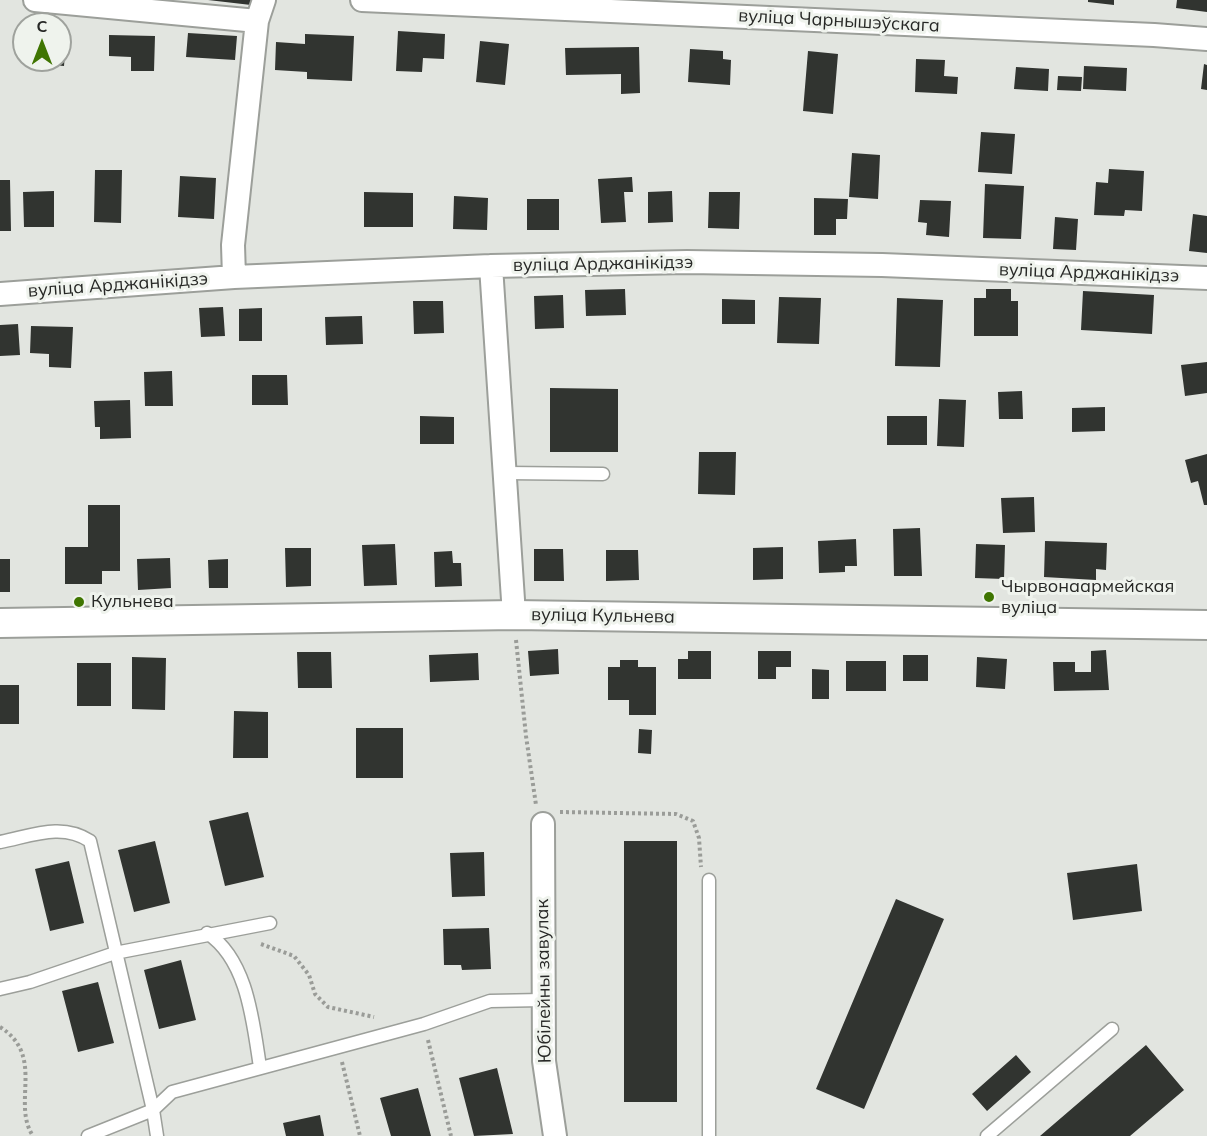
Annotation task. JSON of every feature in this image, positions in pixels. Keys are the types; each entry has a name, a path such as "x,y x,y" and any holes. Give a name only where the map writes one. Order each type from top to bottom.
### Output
{"street":[{"path":"35,0 260,10 233,245 234,277"},
{"name":"вуліца Чарнышэўскага","path":"362,0 1207,39"},
{"name":"вуліца Арджанікідзэ","path":"0,294 234,277 491,266 687,262 882,265 1207,278"},
{"path":"491,266 514,624"},
{"name":"вуліца Кульнева","path":"0,623 1207,625"},
{"name":"Юбілейны завулак","path":"540,818 544,1061 555,1136"}],"lane":[{"path":"506,473 603,474"},
{"path":"0,843 60,830 76,832 90,841 153,1110 157,1136"},
{"path":"710,880 710,1136"},
{"path":"0,989 30,982 115,953 207,933 270,923"},
{"path":"207,933 221,943 235,968 252,1011 260,1068"},
{"path":"88,1136 153,1110 172,1092 424,1024 490,1001 542,1000"},
{"path":"987,1136 1112,1029"}],"path":[{"path":"514,624 526,736 540,818 676,814 693,821 699,838 700,864 710,880"},
{"path":"221,943 262,944 294,956 309,975 315,994 328,1007 381,1018"},
{"path":"424,1024 451,1136"},
{"path":"0,1027 15,1037 23,1059 27,1087 26,1110 33,1136"},
{"path":"339,1047 360,1136"}],"building":[{"path":"208,0 251,0 251,5"},
{"path":"1088,0 1114,0 1114,5 1088,2"},
{"path":"1177,0 1207,0 1207,12 1176,8"},
{"path":"398,31 445,34 444,59 423,58 422,72 396,71"},
{"path":"188,33 237,36 235,60 186,57"},
{"path":"305,34 354,36 352,81 307,79 307,72 275,70 276,42 305,44"},
{"path":"109,35 155,36 154,71 131,71 131,57 109,56"},
{"path":"480,41 509,44 505,85 476,82"},
{"path":"639,47 640,93 621,94 621,74 566,75 565,48"},
{"path":"690,49 723,51 723,59 731,60 730,85 688,82"},
{"path":"808,51 838,54 833,114 803,111"},
{"path":"916,59 945,60 944,76 958,77 957,94 915,92"},
{"path":"1204,64 1207,65 1207,90 1201,89"},
{"path":"1084,66 1127,68 1126,91 1083,89"},
{"path":"1016,67 1049,69 1048,91 1014,89"},
{"path":"1058,76 1082,77 1081,91 1057,90"},
{"path":"981,132 1015,134 1012,174 978,172"},
{"path":"852,153 880,155 878,199 849,197"},
{"path":"1109,169 1144,171 1142,211 1125,210 1124,216 1094,215 1096,182 1108,183"},
{"path":"95,170 122,170 121,223 94,222"},
{"path":"180,176 216,178 214,219 178,217"},
{"path":"632,177 633,192 624,192 626,222 601,223 598,179"},
{"path":"0,180 10,180 11,231 0,231"},
{"path":"985,184 1024,186 1021,239 983,238"},
{"path":"54,191 54,227 24,227 23,192"},
{"path":"672,191 673,222 648,223 648,192"},
{"path":"364,192 413,193 413,227 364,227"},
{"path":"709,192 740,192 739,229 708,228"},
{"path":"454,196 488,198 487,230 453,229"},
{"path":"814,198 848,199 847,219 836,219 836,235 814,235"},
{"path":"527,199 559,199 559,230 527,230"},
{"path":"920,200 951,201 949,237 926,235 927,223 918,222"},
{"path":"1193,214 1207,216 1207,253 1189,251"},
{"path":"1055,217 1078,219 1076,250 1053,249"},
{"path":"625,289 626,315 586,316 585,290"},
{"path":"986,289 1011,289 1011,301 1018,301 1018,336 974,336 974,298 986,298"},
{"path":"1083,291 1154,295 1152,334 1081,330"},
{"path":"563,295 564,328 535,329 534,296"},
{"path":"779,297 821,298 819,344 777,343"},
{"path":"897,298 943,300 940,367 895,366"},
{"path":"722,299 755,300 755,324 722,324"},
{"path":"413,301 443,301 444,333 414,334"},
{"path":"223,307 225,336 201,337 199,308"},
{"path":"262,308 262,341 239,341 239,309"},
{"path":"362,316 363,344 326,345 325,317"},
{"path":"18,324 20,355 0,356 0,325"},
{"path":"31,326 73,327 71,368 49,367 49,354 30,353"},
{"path":"1207,362 1207,393 1185,396 1181,365"},
{"path":"172,371 173,406 145,406 144,372"},
{"path":"252,375 287,375 288,405 252,405"},
{"path":"550,388 618,389 618,452 550,452"},
{"path":"1022,391 1023,419 999,419 998,392"},
{"path":"939,399 966,400 964,447 937,446"},
{"path":"130,400 131,438 100,439 100,427 95,427 94,401"},
{"path":"1105,407 1105,431 1072,432 1072,408"},
{"path":"420,416 454,417 454,444 420,444"},
{"path":"887,416 927,416 927,445 887,445"},
{"path":"699,452 736,452 735,495 698,494"},
{"path":"1207,454 1207,505 1204,505 1198,481 1191,483 1185,460"},
{"path":"1034,497 1035,532 1003,533 1001,498"},
{"path":"88,505 120,505 120,571 102,571 102,584 65,584 65,547 88,547"},
{"path":"920,528 922,576 894,576 893,529"},
{"path":"856,539 857,566 845,566 845,572 819,573 818,541"},
{"path":"1045,541 1107,543 1106,570 1096,569 1096,580 1044,577"},
{"path":"395,544 397,585 364,586 362,545"},
{"path":"976,544 1005,545 1004,579 975,578"},
{"path":"783,547 783,579 753,580 753,548"},
{"path":"285,548 311,548 311,586 286,587"},
{"path":"534,549 563,549 564,581 534,581"},
{"path":"606,550 638,550 639,580 606,581"},
{"path":"452,551 453,563 461,563 462,586 435,587 434,552"},
{"path":"170,558 171,588 138,590 137,559"},
{"path":"0,559 10,559 10,592 0,592"},
{"path":"228,559 228,588 209,588 208,560"},
{"path":"558,649 559,674 530,676 528,651"},
{"path":"1106,650 1109,690 1054,691 1053,662 1075,662 1075,672 1091,672 1091,651"},
{"path":"688,651 711,651 711,679 678,679 678,659 688,659"},
{"path":"758,651 791,651 791,667 776,667 776,679 758,679"},
{"path":"297,652 331,652 332,688 298,688"},
{"path":"478,653 479,680 430,682 429,655"},
{"path":"903,655 928,655 928,681 903,681"},
{"path":"132,657 166,658 165,710 132,709"},
{"path":"977,657 1007,659 1005,689 976,687"},
{"path":"620,660 638,660 638,667 656,667 656,715 629,715 629,700 608,700 608,667 620,667"},
{"path":"846,661 886,661 886,691 846,691"},
{"path":"77,663 111,663 111,706 77,706"},
{"path":"812,669 829,670 829,699 812,699"},
{"path":"0,685 19,685 19,724 0,724"},
{"path":"234,711 268,712 268,758 233,758"},
{"path":"356,728 403,728 403,778 356,778"},
{"path":"639,729 652,730 651,754 638,753"},
{"path":"248,812 264,877 225,886 209,821"},
{"path":"155,841 170,903 134,912 118,850"},
{"path":"624,841 677,841 677,1102 624,1102"},
{"path":"484,852 485,896 452,897 450,853"},
{"path":"69,861 84,923 50,931 35,869"},
{"path":"1137,864 1142,911 1073,920 1067,873"},
{"path":"896,899 944,919 864,1109 816,1089"},
{"path":"489,928 491,969 462,970 461,965 444,965 443,929"},
{"path":"181,960 196,1020 159,1029 144,970"},
{"path":"98,982 114,1043 78,1052 62,991"},
{"path":"1146,1045 1184,1090 1130,1136 1040,1136"},
{"path":"1016,1055 1031,1072 987,1111 972,1094"},
{"path":"497,1068 513,1134 474,1136 459,1078"},
{"path":"418,1088 431,1136 391,1136 380,1098"},
{"path":"320,1115 324,1136 286,1136 283,1123"}],"place":[{"name":"Чырвонаармейская вуліца","path":"989,597"},
{"name":"Кульнева","path":"79,602"}]}
